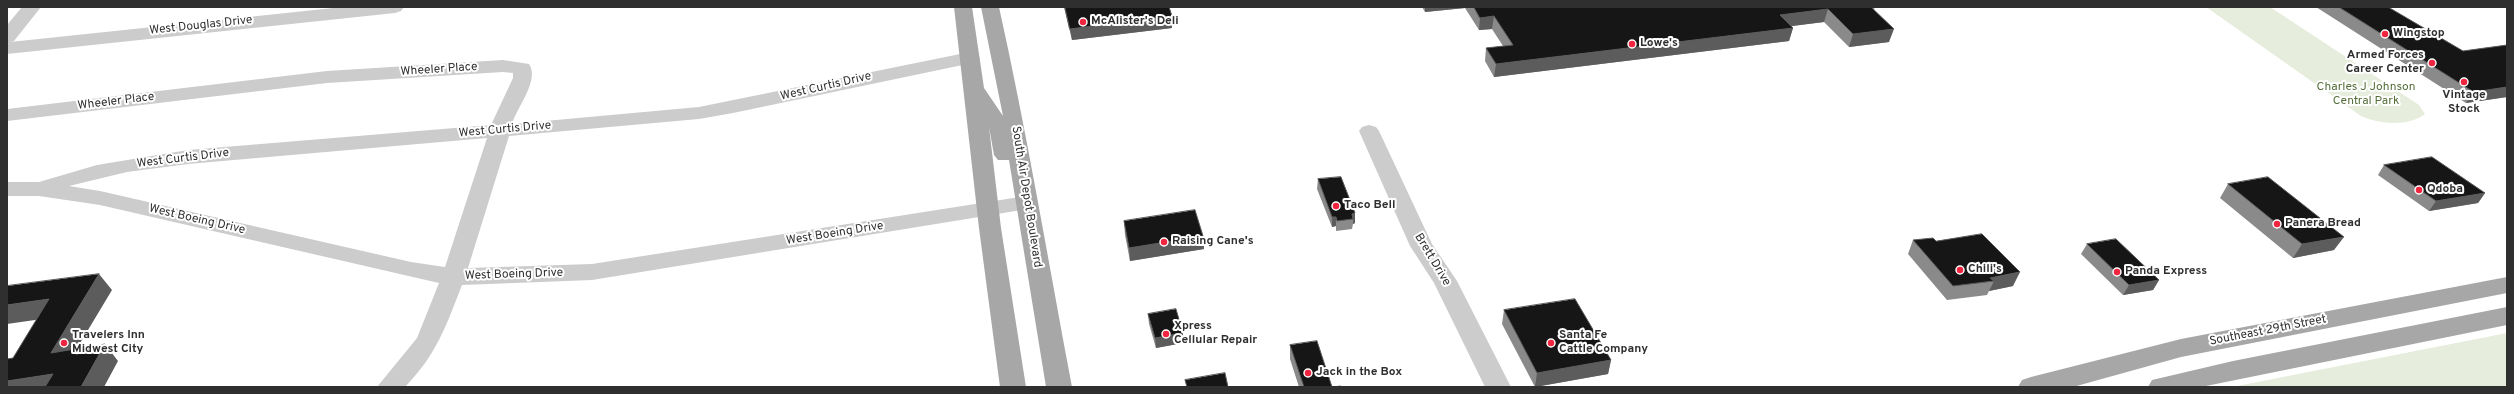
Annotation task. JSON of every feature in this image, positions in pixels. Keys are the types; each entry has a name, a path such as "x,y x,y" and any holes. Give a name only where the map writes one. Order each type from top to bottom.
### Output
{"main road":[{"path":"963,7 1013,387"},
{"name":"South Air Depot Boulevard","path":"990,7 1004,66 1019,204 1058,387"},
{"path":"974,86 1001,130 1019,204"},
{"name":"Southeast 29th Street","path":"2031,387 2053,383 2181,348 2507,285"},
{"path":"2161,387 2241,369 2507,316"}],"street":[{"path":"7,37 32,7"},
{"name":"West Douglas Drive","path":"7,48 198,26 396,7"},
{"name":"West Curtis Drive","path":"39,189 70,177 127,166 242,152 699,113 749,105 918,67 970,58"},
{"name":"Wheeler Place","path":"7,115 327,77 503,66 522,68 523,78 500,131 466,244 428,341 414,363 390,387"},
{"name":"Brett Drive","path":"1369,131 1421,246 1445,281 1498,387"},
{"name":"West Boeing Drive","path":"7,189 39,189 100,198 403,269 454,277 592,272 989,210 1019,204"}],"green space":[{"name":"Charles J Johnson Central Park","path":"2206,7 2270,7 2419,105 2425,114 2411,121 2393,123 2376,121 2361,116"},
{"path":"2507,333 2507,387 2232,387"}],"building":[{"path":"1065,7 1169,7 1172,16 1070,29"},
{"name":"Lowe's","path":"1474,7 1871,7 1894,29 1853,34 1828,9 1780,15 1793,28 1496,64 1486,48 1513,45 1494,16 1480,18"},
{"path":"2339,7 2388,7 2463,51 2507,45 2507,87 2474,92"},
{"path":"2432,157 2485,193 2436,201 2384,165"},
{"name":"Taco Bell","path":"1341,177 1355,213 1352,214 1353,219 1337,221 1336,217 1332,217 1318,179"},
{"path":"2268,177 2344,237 2302,244 2228,184"},
{"path":"1195,210 1203,236 1129,248 1124,221"},
{"path":"1982,234 2020,272 1990,278 1994,281 1953,286 1913,240 1933,238 1936,241"},
{"path":"2116,239 2159,280 2129,285 2087,244"},
{"path":"99,274 51,353 105,344 81,387 45,387 53,374 7,381 7,359 13,358 49,299 7,305 7,286"},
{"name":"Santa Fe Cattle Company","path":"1575,299 1611,360 1537,373 1504,310"},
{"path":"1176,309 1183,333 1155,338 1148,314"},
{"path":"1317,341 1332,387 1304,387 1290,345"},
{"path":"1225,373 1228,387 1187,387 1185,380"}],"place":[{"name":"McAlister's Deli","path":"1083,22"},
{"name":"Wingstop","path":"2385,34"},
{"name":"Lowe's","path":"1632,44"},
{"name":"Armed Forces Career Center","path":"2432,63"},
{"name":"Vintage Stock","path":"2464,82"},
{"name":"Qdoba","path":"2419,190"},
{"name":"Taco Bell","path":"1336,206"},
{"name":"Panera Bread","path":"2277,224"},
{"name":"Raising Cane's","path":"1164,242"},
{"name":"Chili's","path":"1960,270"},
{"name":"Panda Express","path":"2117,272"},
{"name":"Xpress Cellular Repair","path":"1166,334"},
{"name":"Travelers Inn Midwest City","path":"64,343"},
{"name":"Santa Fe Cattle Company","path":"1551,343"},
{"name":"Jack in the Box","path":"1308,373"}]}
